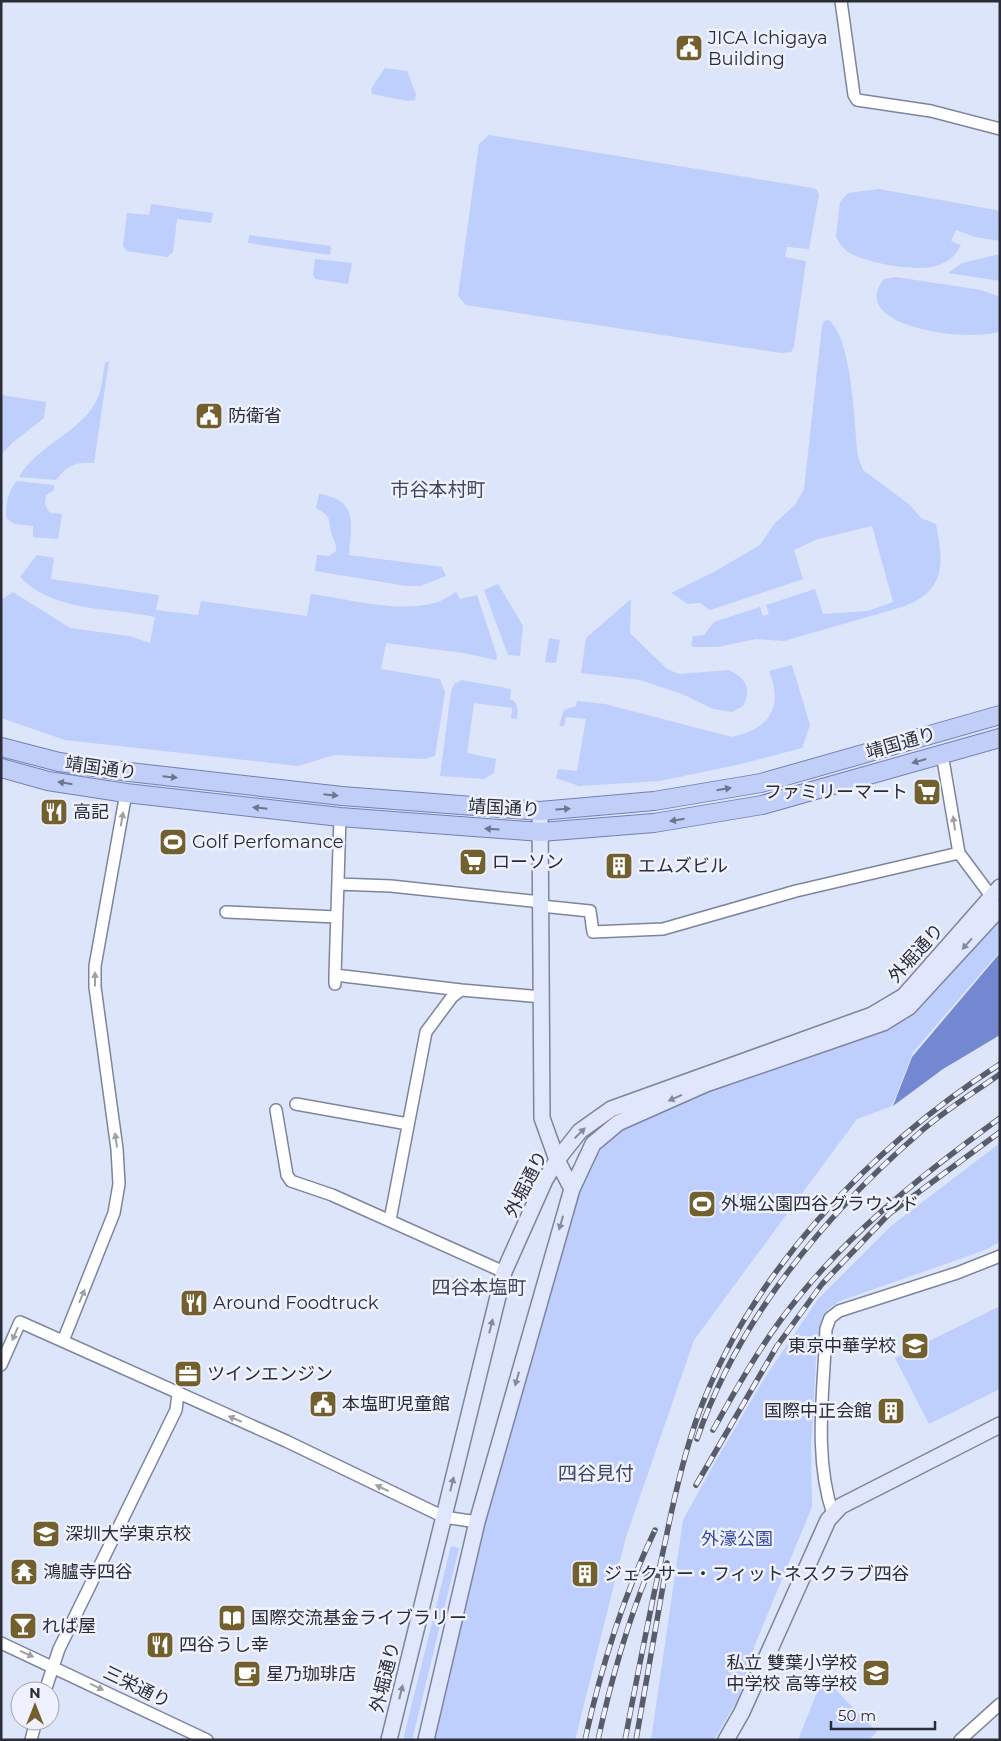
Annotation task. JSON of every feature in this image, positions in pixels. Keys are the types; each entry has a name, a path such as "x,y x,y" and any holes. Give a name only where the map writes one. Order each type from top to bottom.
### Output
{"main road":[{"name":"靖国通り","path":"1,747 59,762 129,772 342,796 540,811 654,801 761,783 1000,715"},
{"name":"靖国通り","path":"1,768 48,781 126,793 340,818 541,832 654,823 762,805 1000,738"},
{"path":"540,811 542,1118 557,1160 572,1188"},
{"name":"外堀通り","path":"389,1740 504,1272 545,1180 557,1160 580,1131 611,1108 872,1015 904,996 997,897"},
{"name":"外堀通り","path":"426,1740 476,1522 572,1188 593,1144 618,1124 706,1084 883,1023 898,1016 909,1007 997,897"},
{"path":"726,1740 742,1712 811,1556 828,1520 833,1514 841,1506 868,1491 1000,1425"}],"street":[{"path":"841,1 854,95 857,100 931,111 1000,129"},
{"path":"942,754 959,852 997,897"},
{"path":"63,1340 101,1248 114,1212 118,1191 117,1149 96,997 95,966 126,793"},
{"path":"340,818 335,980 542,997"},
{"path":"338,884 390,886 590,911 593,932 663,929 796,891 959,852"},
{"path":"226,912 336,917"},
{"path":"390,1220 426,1032 452,997 460,990"},
{"path":"296,1104 408,1124"},
{"path":"276,1110 287,1175 291,1181 390,1220 504,1272"},
{"path":"833,1514 826,1492 822,1452 826,1329 830,1318 839,1311 957,1273 1000,1256"},
{"path":"1,1365 20,1322 286,1441 444,1517 476,1522"},
{"path":"48,1681 59,1649 176,1410 178,1394"},
{"name":"三栄通り","path":"1,1643 207,1740"},
{"path":"960,1740 1000,1704"}],"green space":[{"path":"385,68 407,71 416,94 415,100 408,101 372,94 371,89"},
{"path":"489,135 817,190 819,195 809,249 787,247 785,257 806,261 794,346 791,352 781,353 466,305 458,296 479,144"},
{"path":"879,189 996,210 1000,212 1000,241 975,237 956,230 951,241 961,245 957,252 946,262 930,267 893,266 856,256 844,249 836,237 840,202 848,193"},
{"path":"151,204 213,213 211,223 177,219 173,252 167,257 127,251 123,246 127,213 149,215"},
{"path":"249,235 331,246 330,255 248,243"},
{"path":"1000,254 1000,281 948,273 962,263"},
{"path":"315,259 352,263 348,284 315,279 313,275"},
{"path":"896,277 981,290 1000,297 1000,331 965,335 941,333 917,328 896,320 882,309 877,296 884,279"},
{"path":"829,320 837,331 848,364 858,457 863,470 910,505 921,518 936,524 940,552 939,574 927,593 902,607 784,641 756,639 718,647 693,647 691,645 693,636 704,635 714,622 760,607 763,616 769,614 766,605 815,589 823,614 868,611 893,602 872,526 818,539 794,550 803,579 710,610 700,603 688,604 671,593 712,573 760,545 775,523 795,505 804,489 822,326 824,321"},
{"path":"109,361 94,463 82,463 72,466 64,471 56,480 19,477 27,465 73,428 93,407 100,390 105,363"},
{"path":"1,395 46,402 44,418 12,443 1,455"},
{"path":"17,481 54,485 54,490 46,495 45,505 50,513 62,514 58,539 33,537 33,526 15,524 7,519 8,499"},
{"path":"319,494 332,497 347,508 351,524 349,555 442,567 446,576 420,586 407,586 315,571 317,555 329,556 336,551 336,544 328,517 316,508"},
{"path":"37,555 54,558 51,579 159,595 156,610 198,615 201,601 307,616 311,594 404,607 435,603 456,592 460,599 477,595 497,656 496,660 463,653 386,643 381,669 440,679 445,692 435,756 425,759 334,755 298,766 65,740 1,718 1,600 13,592 70,628 129,636 150,643 155,617 83,607 49,597 34,589 20,577"},
{"path":"498,584 523,626 520,656 508,655 484,590"},
{"path":"631,599 630,633 667,669 679,674 729,670 740,677 746,685 747,694 743,706 732,712 713,709 682,694 640,680 581,673 586,638"},
{"path":"549,638 560,640 556,663 545,662"},
{"path":"792,665 810,725 802,748 741,764 660,781 579,786 556,778 558,769 577,771 586,719 566,717 564,726 559,726 564,710 576,706 577,701 605,704 732,737 756,729 770,715 774,706 775,696 769,671"},
{"path":"462,680 511,689 510,699 515,702 517,707 517,719 511,718 512,708 474,703 467,753 496,759 494,773 484,779 440,776 451,692 454,684"},
{"path":"1000,910 1000,951 913,1052 892,1106 857,1119 694,1340 626,1537 575,1740 427,1740 477,1522 588,1159 618,1123 901,1019"},
{"name":"外濠公園","path":"1000,1143 1000,1242 985,1250 840,1301 828,1309 821,1323 817,1344 811,1447 812,1507 756,1642 739,1697 714,1740 651,1740 683,1520 718,1457 764,1379 818,1299 891,1226"},
{"path":"1000,1306 1000,1389 929,1424 895,1358"},
{"path":"451,1546 459,1548 412,1740 403,1740"},
{"path":"823,1677 877,1732 869,1740 798,1740"}],"shaded area":[{"path":"1000,953 1000,1035 943,1069 893,1106 912,1057"}],"railway":[{"path":"625,1740 676,1493 696,1421 718,1367 747,1315 781,1266 819,1218 861,1174 906,1134 952,1097 1000,1064"},
{"path":"697,1439 714,1395 735,1353 787,1273 817,1236 849,1200 917,1135 947,1111 1000,1074"},
{"path":"713,1430 745,1374 771,1334 803,1291 828,1263 882,1211 940,1163 1000,1118"},
{"path":"696,1485 777,1346 822,1284 889,1214 1000,1132"},
{"path":"585,1740 598,1686 614,1633 643,1555 655,1530"},
{"path":"636,1740 667,1563"},
{"path":"598,1740 620,1654 649,1570"}],"place":[{"name":"JICA Ichigaya Building","path":"689,48"},
{"name":"防衛省","path":"209,416"},
{"name":"ファミリーマート","path":"927,792"},
{"name":"高記","path":"54,812"},
{"name":"Golf Perfomance","path":"173,842"},
{"name":"ローソン","path":"473,862"},
{"name":"エムズビル","path":"619,866"},
{"name":"外堀公園四谷グラウンド","path":"702,1204"},
{"name":"Around Foodtruck","path":"194,1303"},
{"name":"東京中華学校","path":"915,1346"},
{"name":"ツインエンジン","path":"188,1374"},
{"name":"本塩町児童館","path":"323,1404"},
{"name":"国際中正会館","path":"891,1411"},
{"name":"深圳大学東京校","path":"46,1534"},
{"name":"鴻臚寺四谷","path":"24,1572"},
{"name":"ジェクサー・フィットネスクラブ四谷","path":"585,1574"},
{"name":"国際交流基金ライブラリー","path":"232,1618"},
{"name":"れば屋","path":"23,1626"},
{"name":"四谷うし幸","path":"160,1645"},
{"name":"私立 雙葉小学校 中学校 高等学校","path":"876,1673"},
{"name":"星乃珈琲店","path":"247,1674"}],"district":[{"name":"市谷本村町","path":"438,489"},
{"name":"四谷本塩町","path":"479,1287"},
{"name":"四谷見付","path":"596,1473"}]}
